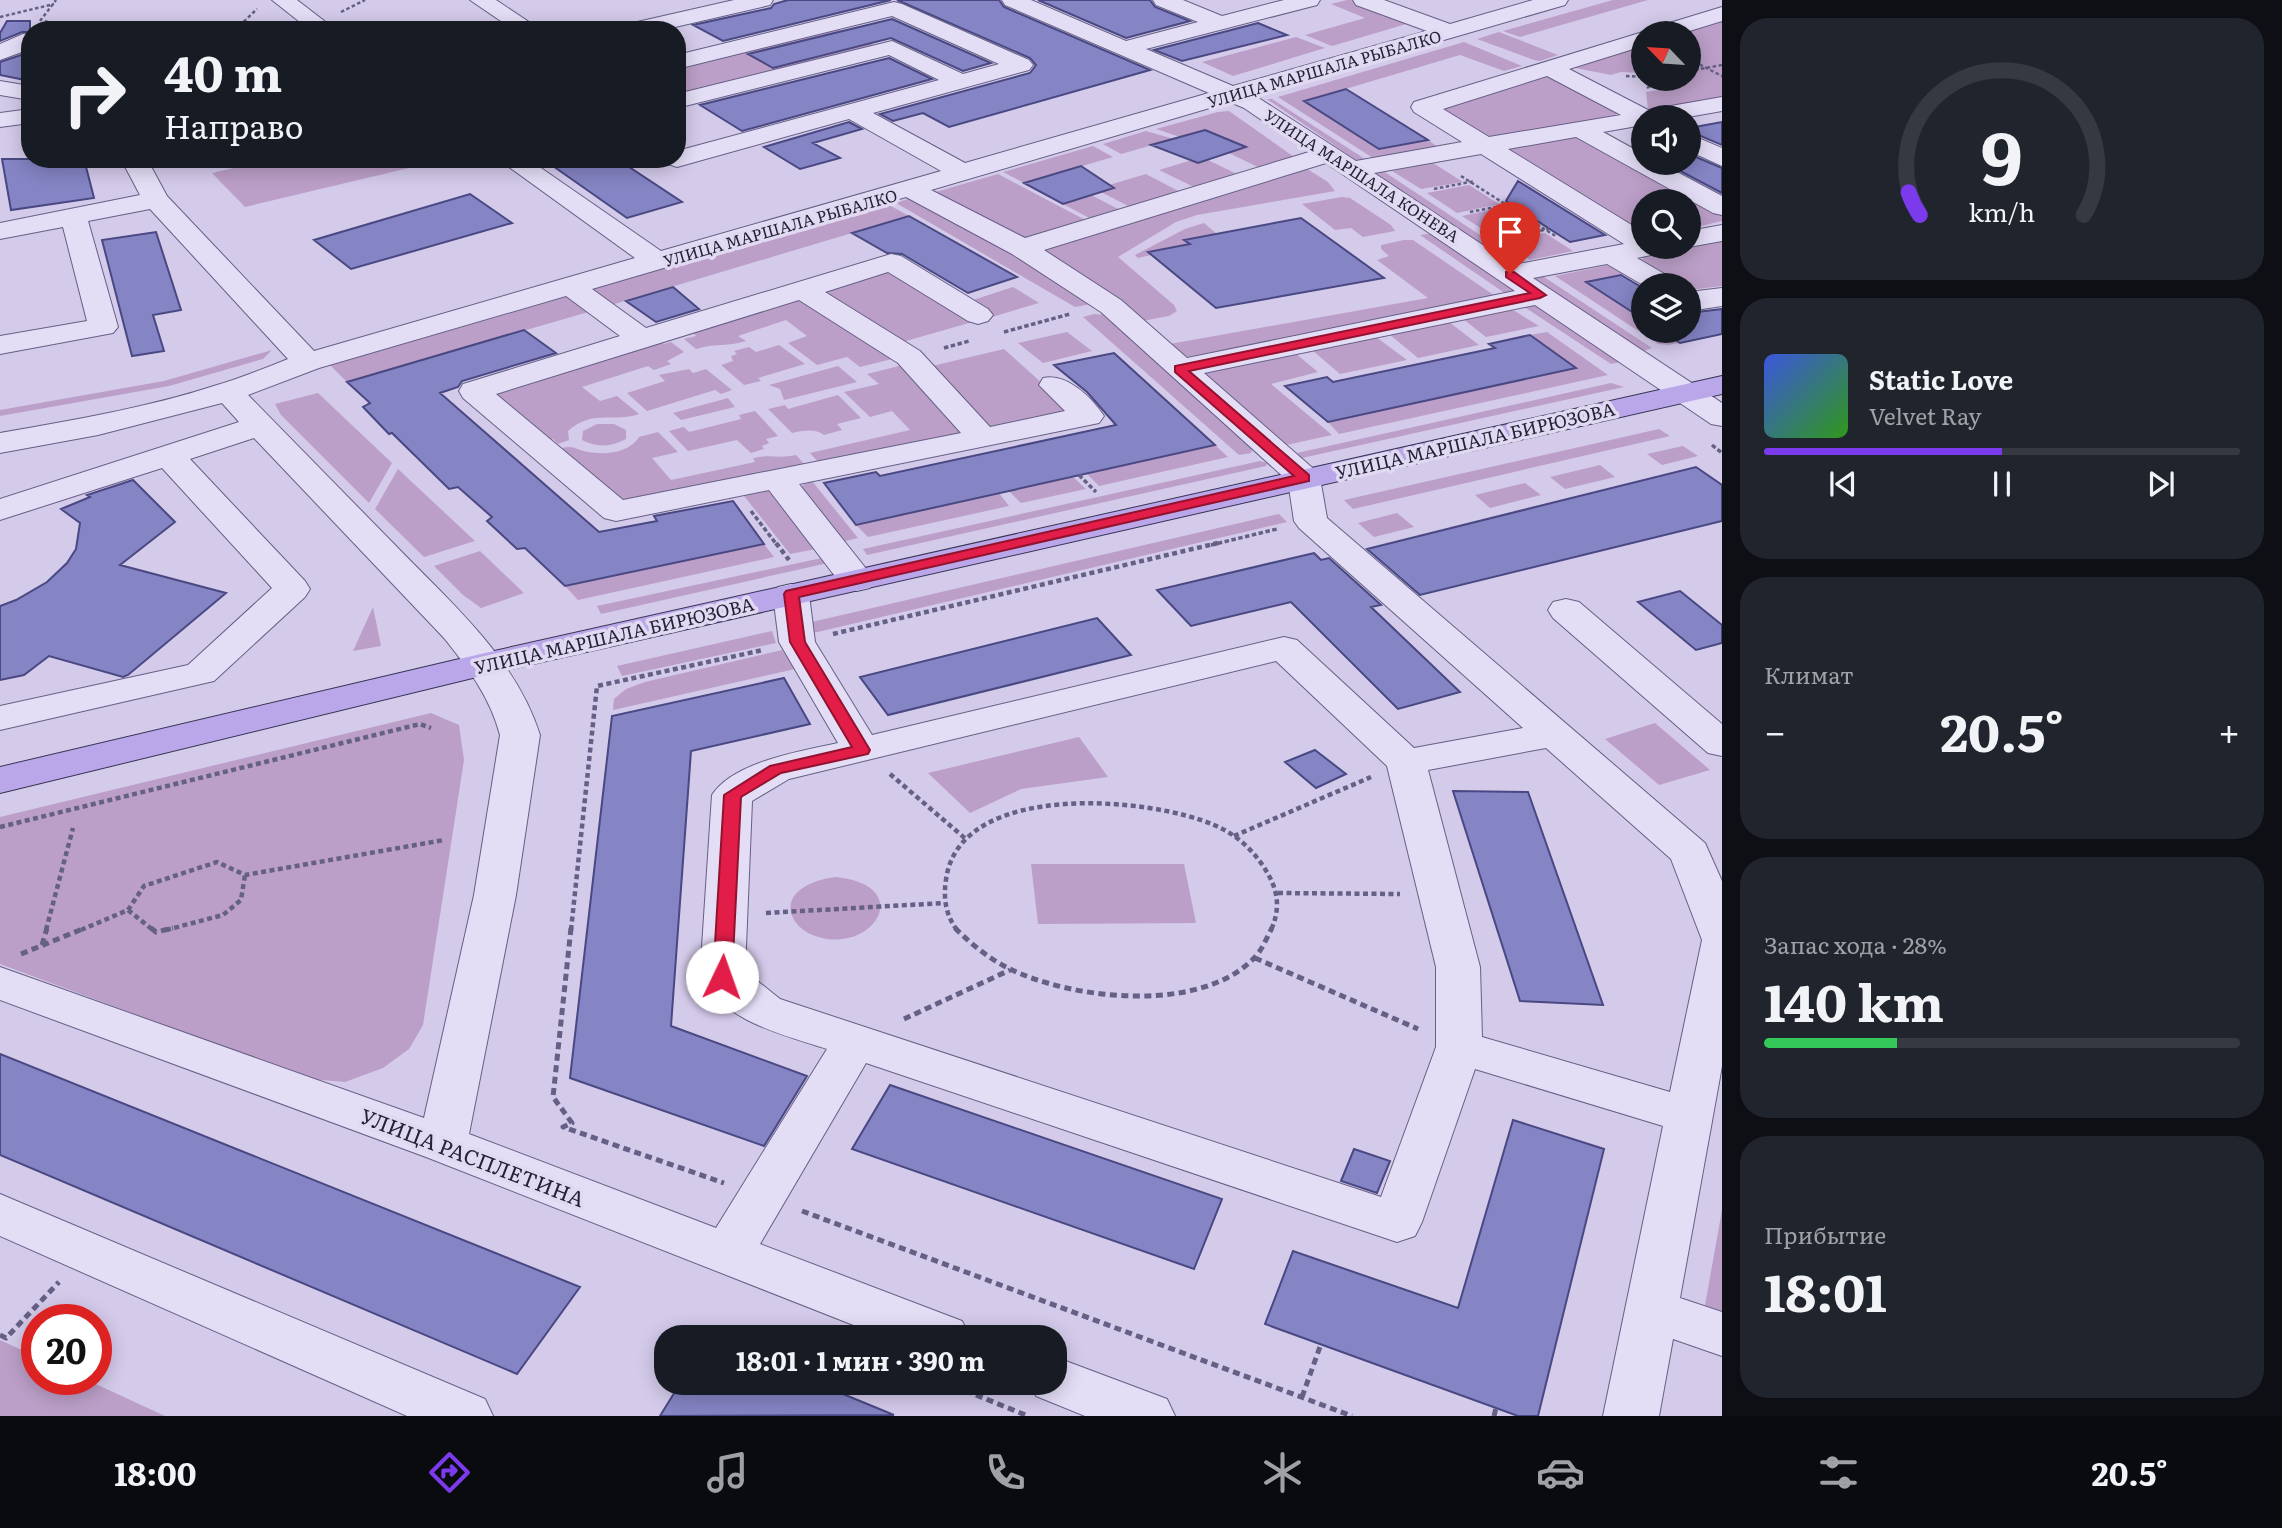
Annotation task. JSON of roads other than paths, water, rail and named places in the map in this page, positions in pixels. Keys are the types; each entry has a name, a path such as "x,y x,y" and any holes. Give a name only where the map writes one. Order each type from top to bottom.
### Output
{"main road":[{"name":"УЛИЦА МАРШАЛА БИРЮЗОВА","path":"0,780 485,664 790,577 857,580 1722,385"}],"street":[{"path":"283,0 312,21"},
{"path":"481,0 515,21"},
{"name":"УЛИЦА МАРШАЛА КОНЕВА","path":"1013,0 1252,103 1722,416"},
{"path":"1164,0 1220,23"},
{"path":"1124,48 1309,0"},
{"path":"1364,0 1448,31"},
{"name":"УЛИЦА МАРШАЛА РЫБАЛКО","path":"0,443 98,425 228,392 308,362 572,288 1557,0"},
{"path":"670,21 756,1 810,30"},
{"path":"686,60 894,9 1021,65 686,157"},
{"path":"1701,21 1722,15"},
{"path":"0,52 21,42"},
{"path":"1631,43 1423,107 1631,236"},
{"path":"690,112 892,48 962,82"},
{"path":"1549,68 1631,111"},
{"path":"0,88 21,92"},
{"path":"1701,107 1722,104"},
{"path":"690,112 738,143"},
{"path":"854,112 964,173"},
{"path":"0,120 21,117"},
{"path":"1022,248 1342,162 1428,155 1631,119"},
{"path":"1578,129 1722,206"},
{"path":"1701,147 1719,155"},
{"path":"139,168 156,200 308,362"},
{"path":"524,168 658,262"},
{"path":"910,189 1022,248 1111,306 1304,478 1311,521 1690,853 1722,937"},
{"path":"0,231 156,200"},
{"path":"0,345 103,327 74,218"},
{"path":"1701,237 1722,233"},
{"path":"1510,274 1631,249"},
{"path":"1601,256 1637,273"},
{"path":"982,330 891,262 474,391 616,511 1088,416 1054,385"},
{"path":"572,288 642,339"},
{"path":"803,290 909,357 984,438"},
{"path":"1179,369 1540,295"},
{"path":"1701,301 1722,297"},
{"path":"228,392 457,630 485,664 513,710 520,735 495,895 443,1144"},
{"path":"0,510 258,426"},
{"path":"0,718 201,673 292,589 167,454"},
{"path":"778,480 857,580"},
{"path":"790,577 797,642 862,750"},
{"path":"1566,610 1722,744"},
{"path":"1284,648 1406,761 1458,967 1459,1047 1397,1222 764,1011 722,977 732,795 776,769 862,750 1284,648"},
{"path":"1406,761 1554,734"},
{"path":"1631,1416 1687,1115 1712,1053 1722,944"},
{"name":"УЛИЦА РАСПЛЕТИНА","path":"5,970 443,1144 912,1325"},
{"path":"727,1254 760,1195 855,1042"},
{"path":"1459,1047 1687,1115"},
{"path":"0,1214 465,1416"},
{"path":"1651,1310 1722,1334"},
{"path":"1067,1385 1147,1416"}]}
